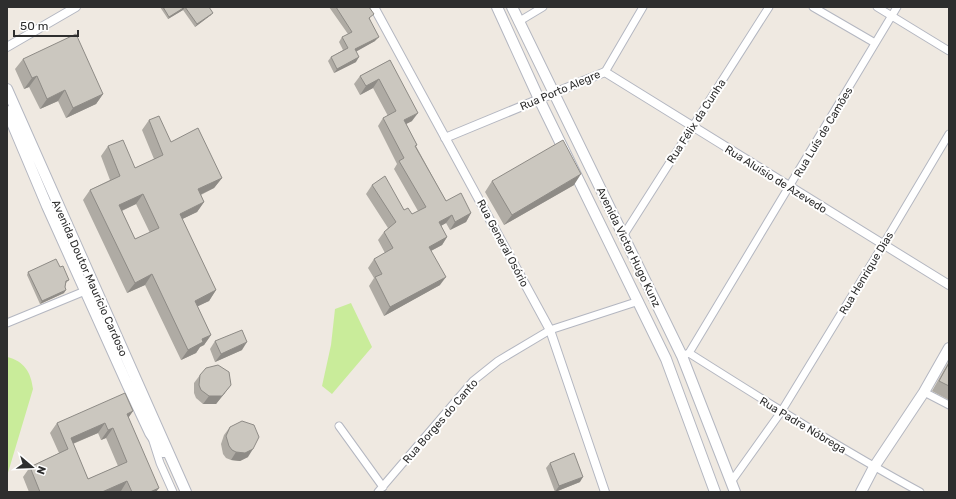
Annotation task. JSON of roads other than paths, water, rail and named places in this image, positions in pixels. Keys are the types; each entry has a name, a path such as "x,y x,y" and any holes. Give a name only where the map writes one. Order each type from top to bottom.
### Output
{"main road":[{"name":"Avenida Victor Hugo Kunz","path":"497,7 539,99 666,359 715,492"},
{"name":"Avenida Victor Hugo Kunz","path":"512,7 623,236 686,354 735,492"},
{"name":"Avenida Doutor Maurício Cardoso","path":"7,89 47,206 63,240 85,277 85,291 132,384 159,430 186,492"},
{"name":"Avenida Doutor Maurício Cardoso","path":"7,111 26,143 57,202 72,235 85,277 132,384 150,433 174,467"},
{"path":"47,206 57,202"},
{"path":"63,240 72,235"},
{"path":"861,492 874,467 924,392 949,348"}],"street":[{"path":"7,47 76,7"},
{"name":"Rua General Osório","path":"374,7 550,330 605,492"},
{"path":"518,22 543,7"},
{"name":"Rua Porto Alegre","path":"445,138 605,72 643,7"},
{"name":"Rua Félix da Cunha","path":"623,236 691,127 769,7"},
{"path":"813,7 875,43"},
{"path":"877,7 949,51"},
{"name":"Rua Luís de Camões","path":"686,354 789,188 897,7"},
{"name":"Rua Aluísio de Azevedo","path":"605,72 789,188 949,285"},
{"name":"Rua Henrique Dias","path":"731,482 781,412 949,134"},
{"path":"7,323 85,291"},
{"name":"Rua Borges do Canto","path":"381,489 473,381 498,361 550,330 639,301"},
{"name":"Rua Padre Nóbrega","path":"686,354 874,467 920,492"},
{"path":"924,392 949,405"},
{"path":"339,426 381,489"},
{"path":"150,433 160,463 174,492"}]}
